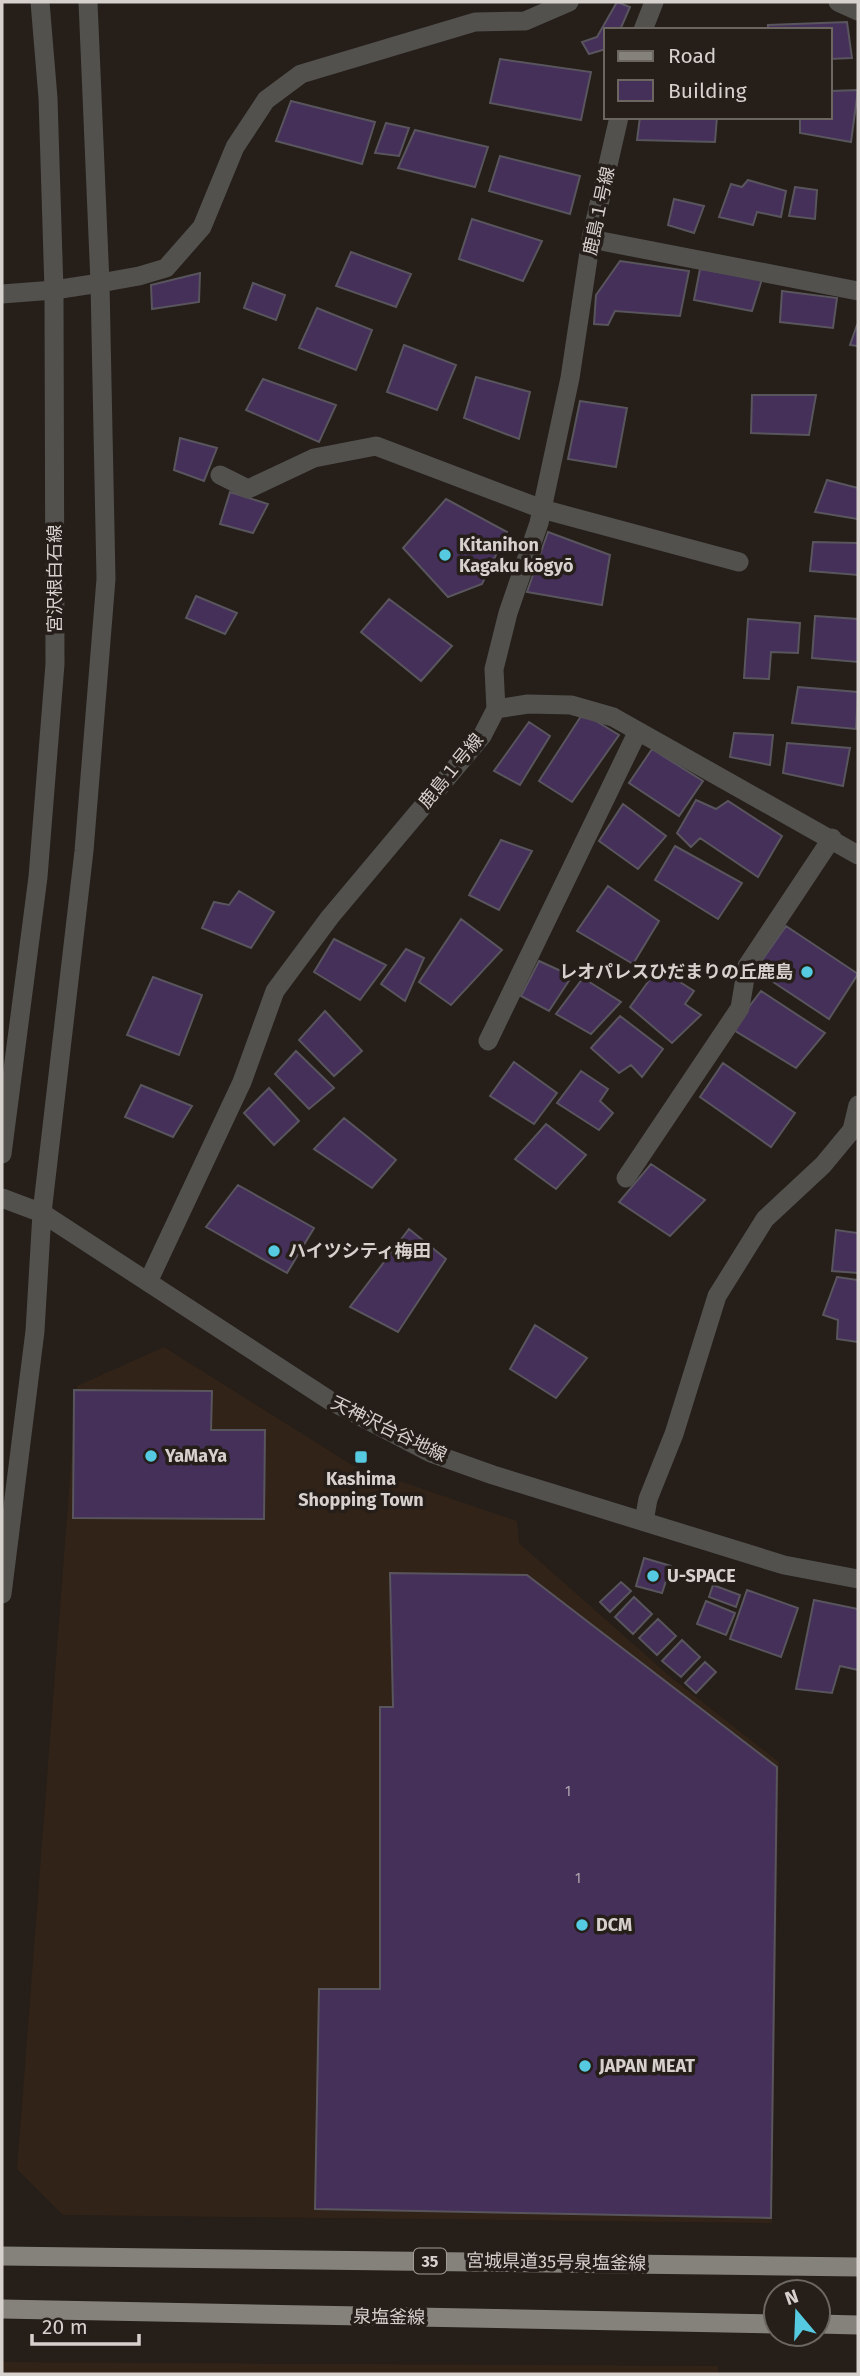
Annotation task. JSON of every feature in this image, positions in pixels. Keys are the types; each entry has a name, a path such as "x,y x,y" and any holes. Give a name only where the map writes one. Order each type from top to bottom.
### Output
{"main road":[{"name":"宮城県道35号泉塩釜線","path":"2,2256 858,2267"},
{"name":"泉塩釜線","path":"2,2309 762,2324"},
{"path":"832,2324 858,2325"}],"street":[{"name":"宮沢根白石線","path":"2,1154 38,877 55,664 54,290 48,99 40,2"},
{"path":"2,1594 35,1331 42,1213 84,851 106,579 100,284 88,2"},
{"path":"2,293 100,284 166,268 202,227 235,147 267,100 301,74 475,22 525,21 569,2"},
{"path":"644,28 654,2"},
{"path":"838,2 858,11"},
{"name":"鹿島１号線","path":"148,1282 242,1082 275,991 330,917 482,736 496,709 494,669 508,613 542,509 570,378 591,239 620,119"},
{"path":"591,239 858,291"},
{"path":"220,475 248,489 313,458 376,446 542,509 739,562"},
{"path":"496,709 528,704 571,705 613,717 637,733 832,838 858,855"},
{"path":"488,1041 637,733"},
{"path":"626,1178 740,1007 747,966 832,838"},
{"path":"644,1521 648,1499 674,1434 718,1296 765,1219 823,1165 849,1145 858,1105"},
{"name":"天神沢台谷地線","path":"2,1198 42,1213 329,1400 431,1452 493,1475 784,1565 858,1579"}],"shaded area":[{"path":"164,1347 352,1465 517,1521 519,1543 673,1679 779,1762 772,2223 63,2215 17,2169 77,1386"},
{"path":"2,2362 718,2366 718,2374 2,2374"}],"building":[{"path":"617,2 630,7 621,28 604,28 604,50 589,54 582,42 597,37"},
{"path":"847,22 852,58 832,59 832,28 768,28 768,25"},
{"path":"500,59 591,72 581,120 490,103"},
{"path":"858,90 851,142 800,133 800,119 832,119 832,91"},
{"path":"291,101 375,122 362,164 276,141"},
{"path":"640,119 717,119 715,142 637,140"},
{"path":"386,123 409,128 399,156 375,153"},
{"path":"415,130 488,147 475,187 398,168"},
{"path":"500,156 580,176 570,214 489,191"},
{"path":"748,180 786,191 781,217 757,212 753,225 719,217 731,184 742,187"},
{"path":"795,187 817,190 815,219 789,216"},
{"path":"674,199 704,206 694,233 668,225"},
{"path":"472,219 542,241 523,281 459,259"},
{"path":"351,252 411,274 396,307 336,286"},
{"path":"620,261 689,271 680,316 615,311 608,325 594,324 596,295"},
{"path":"700,269 762,279 752,311 694,300"},
{"path":"200,273 199,302 152,309 151,285"},
{"path":"253,283 285,295 276,320 244,308"},
{"path":"782,291 837,298 833,328 780,322"},
{"path":"317,308 372,330 356,370 299,348"},
{"path":"857,325 858,346 850,345"},
{"path":"404,345 456,365 437,410 387,392"},
{"path":"476,377 530,392 519,439 464,418"},
{"path":"263,379 336,405 319,442 246,410"},
{"path":"752,395 816,395 809,435 751,433"},
{"path":"580,401 627,408 616,467 568,459"},
{"path":"180,438 217,448 204,481 174,470"},
{"path":"827,480 858,488 858,519 815,512"},
{"path":"230,492 268,504 253,533 220,524"},
{"path":"446,499 507,532 482,584 448,597 403,548"},
{"path":"548,532 610,555 602,605 527,592"},
{"path":"813,542 858,543 858,575 810,571"},
{"path":"196,596 237,613 225,634 186,618"},
{"path":"389,599 452,646 421,681 361,632"},
{"path":"815,616 858,619 858,662 812,658"},
{"path":"748,619 800,623 798,653 771,652 769,679 744,678"},
{"path":"798,687 858,692 856,729 792,723"},
{"path":"583,713 619,735 572,802 539,781"},
{"path":"529,722 550,736 520,785 494,771"},
{"path":"734,733 773,735 770,765 730,757"},
{"path":"787,743 850,748 843,786 783,773"},
{"path":"652,749 703,781 679,816 629,783"},
{"path":"696,800 716,809 728,801 782,836 758,877 700,838 691,847 677,833"},
{"path":"623,804 666,836 638,869 599,841"},
{"path":"501,840 532,851 499,910 469,895"},
{"path":"675,846 742,883 718,919 655,880"},
{"path":"608,886 659,921 633,964 577,931"},
{"path":"239,891 274,912 251,948 202,928 214,902 229,905"},
{"path":"461,919 502,950 451,1005 419,982"},
{"name":"レオパレスひだまりの丘鹿島","path":"786,926 858,974 829,1019 755,970"},
{"path":"334,939 386,965 360,1000 314,972"},
{"path":"406,949 424,958 405,1001 381,984"},
{"path":"539,961 572,976 549,1011 521,996"},
{"path":"658,968 694,991 685,1004 701,1015 672,1043 630,1007"},
{"path":"153,977 202,995 179,1055 127,1035"},
{"path":"583,978 621,1002 591,1034 556,1014"},
{"path":"761,991 825,1033 796,1068 732,1029"},
{"path":"325,1011 362,1051 334,1076 299,1040"},
{"path":"620,1016 663,1049 642,1077 631,1065 619,1073 591,1048"},
{"path":"296,1051 334,1088 309,1109 275,1074"},
{"path":"514,1062 557,1093 534,1124 490,1096"},
{"path":"723,1063 795,1113 771,1147 700,1097"},
{"path":"581,1071 608,1089 600,1101 613,1113 599,1130 557,1103"},
{"path":"141,1085 192,1106 173,1137 125,1117"},
{"path":"269,1088 299,1121 274,1145 244,1113"},
{"path":"344,1118 396,1160 372,1188 314,1149"},
{"path":"546,1124 586,1155 556,1189 515,1159"},
{"path":"651,1164 705,1200 670,1236 619,1202"},
{"name":"ハイツシティ梅田","path":"238,1185 314,1228 287,1273 206,1227"},
{"path":"409,1229 446,1259 398,1332 350,1307"},
{"path":"836,1230 858,1233 858,1273 832,1271"},
{"path":"837,1277 858,1280 858,1342 837,1339 838,1320 823,1315"},
{"path":"535,1325 587,1358 556,1398 510,1369"},
{"path":"74,1390 212,1391 211,1430 265,1430 264,1519 73,1518"},
{"name":"U-SPACE","path":"644,1558 671,1566 662,1593 636,1586"},
{"path":"390,1573 527,1575 777,1767 771,2218 315,2209 319,1989 380,1989 380,1707 393,1707"},
{"path":"621,1582 631,1591 610,1612 600,1602"},
{"path":"713,1585 740,1595 736,1607 709,1597"},
{"path":"747,1590 798,1608 781,1657 730,1639"},
{"path":"634,1597 652,1614 633,1634 615,1617"},
{"path":"814,1600 858,1609 858,1670 840,1666 832,1693 796,1689"},
{"path":"706,1601 735,1613 726,1635 697,1624"},
{"path":"658,1619 676,1636 657,1655 639,1638"},
{"path":"682,1640 700,1657 681,1677 662,1661"},
{"path":"705,1662 716,1672 696,1693 685,1683"}],"place":[{"name":"Kitanihon Kagaku kōgyō","path":"445,555"},
{"name":"レオパレスひだまりの丘鹿島","path":"807,972"},
{"name":"ハイツシティ梅田","path":"274,1251"},
{"name":"YaMaYa","path":"151,1456"},
{"name":"Kashima Shopping Town","path":"361,1457"},
{"name":"U-SPACE","path":"653,1576"},
{"name":"DCM","path":"582,1925"},
{"name":"JAPAN MEAT","path":"585,2066"}]}
